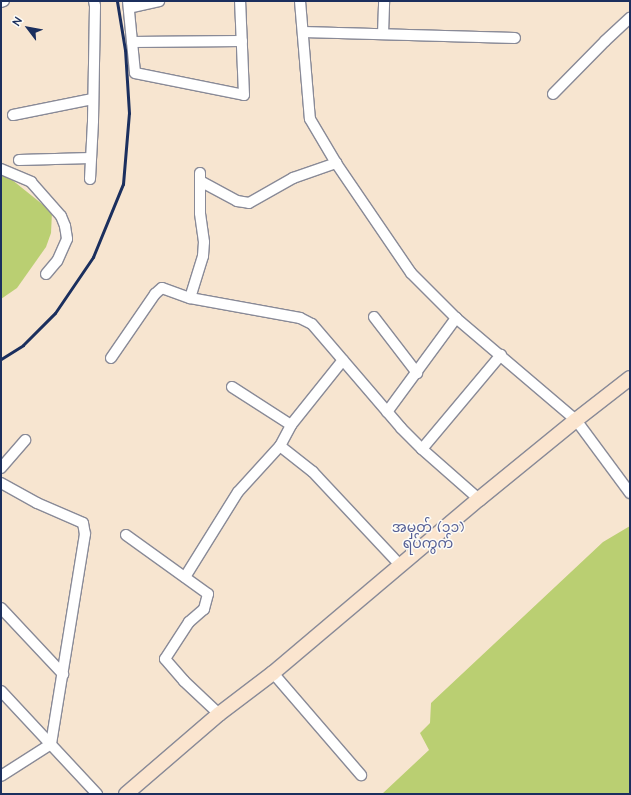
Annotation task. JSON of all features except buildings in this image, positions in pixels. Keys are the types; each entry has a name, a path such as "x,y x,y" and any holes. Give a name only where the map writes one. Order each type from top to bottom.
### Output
{"main road":[{"path":"126,794 219,714 273,674 400,565 576,420 630,378"}],"street":[{"path":"90,179 94,1"},
{"path":"159,1 129,4 135,73 244,95 240,1"},
{"path":"300,1 310,119 336,163 411,273 456,318 576,420 630,494"},
{"path":"383,34 384,1"},
{"path":"553,94 604,41 630,18"},
{"path":"303,32 515,38"},
{"path":"132,42 242,41"},
{"path":"13,115 92,99"},
{"path":"19,160 91,158"},
{"path":"190,298 203,256 204,242 200,213 200,177 238,201 249,203 256,201 293,178 336,163"},
{"path":"1,169 32,182 61,216 67,231 64,245 57,261 46,274"},
{"path":"111,358 155,294 162,288 190,298 300,318 312,324 387,412 422,449 479,500"},
{"path":"374,317 417,373"},
{"path":"387,412 456,318"},
{"path":"422,449 501,355"},
{"path":"185,577 238,492 280,446 291,425 343,360"},
{"path":"232,387 291,425"},
{"path":"1,468 26,440"},
{"path":"280,446 313,472 400,565"},
{"path":"1,483 37,503 82,523 85,526 86,534 51,744 1,776"},
{"path":"126,535 208,594 204,609 189,622 165,659 184,681 219,714"},
{"path":"1,608 63,674"},
{"path":"273,674 361,775"},
{"path":"1,691 96,794"}],"green space":[{"path":"1,171 52,212 51,233 46,247 17,288 1,299"},
{"path":"630,526 630,794 382,794 429,750 420,733 430,723 431,703 603,542"}],"railway":[{"path":"1,359 23,345 55,313 93,257 123,184 129,113 125,50 117,1"}],"district":[{"name":"အမှတ် (၁၁) ရပ်ကွက်","path":"428,536"}]}
